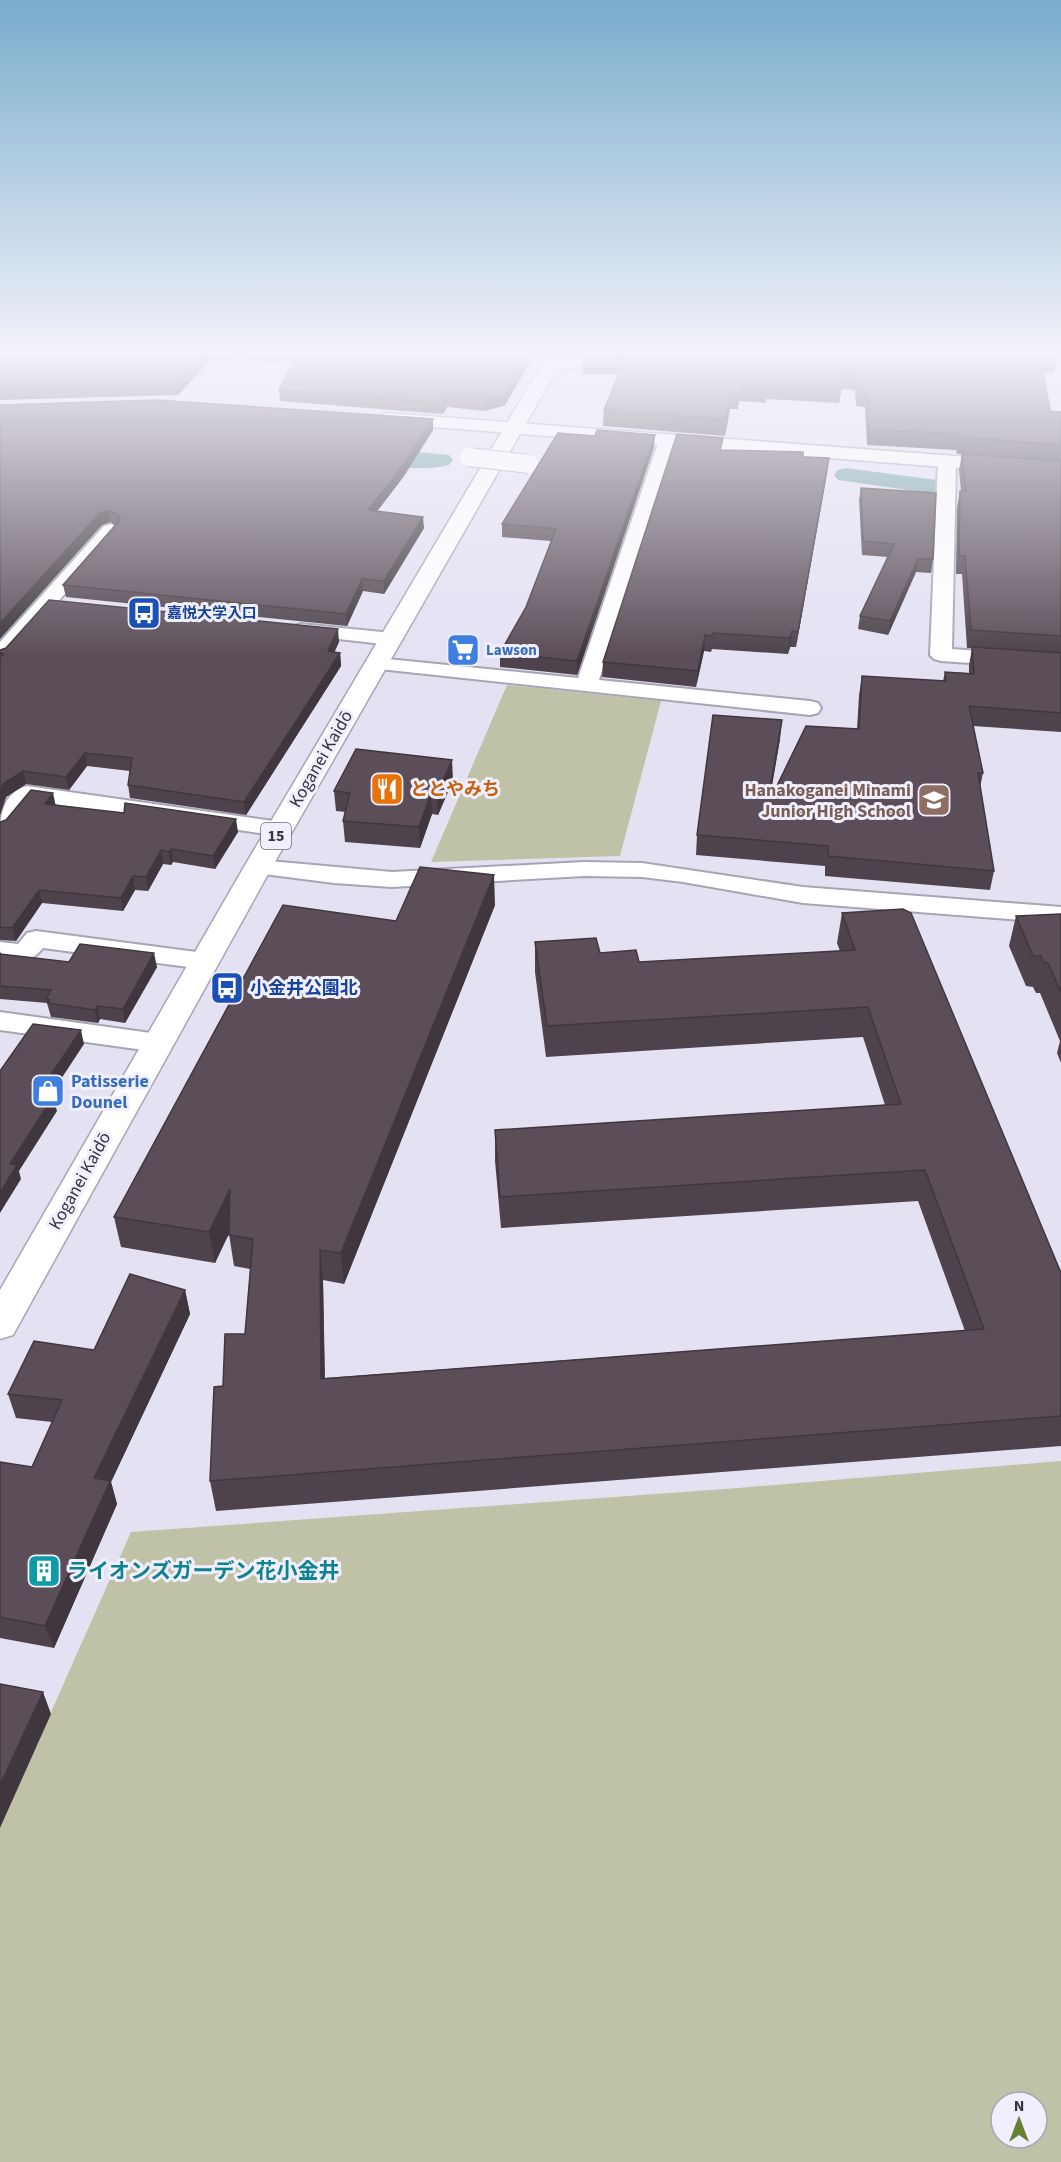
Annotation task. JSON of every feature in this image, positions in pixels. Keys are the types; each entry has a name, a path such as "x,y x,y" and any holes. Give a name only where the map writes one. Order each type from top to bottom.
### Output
{"main road":[{"name":"Koganei Kaidō","path":"0,1324 204,961 499,453"},
{"path":"832,453 1061,470"}],"street":[{"path":"586,686 664,453"},
{"path":"469,458 529,464"},
{"path":"947,462 941,655 1061,663"},
{"path":"0,655 111,530"},
{"path":"45,603 67,605"},
{"path":"285,628 392,639"},
{"path":"377,664 810,708"},
{"path":"0,827 27,794 280,829"},
{"path":"258,867 360,879 461,877 573,868 642,870 697,875 750,888 805,895 1061,915"},
{"path":"0,950 26,953 36,939 204,961"},
{"path":"0,1021 158,1043"}],"green space":[{"path":"507,685 661,701 620,856 431,862"},
{"path":"1061,1461 1061,2162 0,2162 0,1827 131,1532 738,1488"}],"building":[{"path":"0,453 411,453 368,510 423,517 384,581 362,579 346,614 63,585 120,520 119,516 108,510 100,513 0,623"},
{"path":"546,453 649,453 577,661 500,653 526,607 556,529 502,524"},
{"path":"671,453 803,453 803,457 829,458 798,632 792,631 790,638 713,633 712,636 705,635 698,671 603,662"},
{"path":"962,454 1061,461 1061,636 971,630 965,556 959,556 960,491 966,491"},
{"path":"861,488 936,493 933,559 918,559 890,621 860,616 894,544 863,541"},
{"path":"49,600 338,629 328,651 340,653 244,802 128,785 132,758 85,753 66,777 23,771 3,784 0,793 0,657 3,654 0,650 6,648"},
{"path":"972,647 1061,653 1061,713 969,706 983,773 978,773 994,871 828,856 828,846 697,835 713,715 782,720 769,795 772,796 806,726 859,729 862,676 946,681 945,672 974,674"},
{"path":"356,749 452,760 437,794 431,793 419,827 343,821 350,793 334,791"},
{"path":"31,790 53,793 45,804 124,813 125,803 236,819 213,856 171,849 169,852 161,850 146,877 133,876 121,898 39,890 12,928 0,927 0,822 6,820"},
{"path":"420,867 494,875 341,1253 320,1250 321,1379 984,1329 925,1170 500,1197 495,1130 901,1104 868,1007 547,1026 535,942 596,938 600,953 636,950 639,962 855,950 842,913 903,909 911,913 1061,1273 1061,1416 210,1481 214,1387 223,1386 225,1334 245,1334 253,1239 229,1235 230,1189 209,1232 114,1217 283,905 396,921"},
{"path":"1061,914 1061,992 1048,963 1044,963 1041,956 1033,956 1016,916"},
{"path":"80,944 154,953 123,1009 97,1006 95,1010 48,1003 50,1000 46,999 51,990 0,986 0,954 69,962"},
{"path":"33,1024 81,1030 38,1094 53,1097 10,1164 17,1165 0,1193 0,1071"},
{"path":"130,1274 185,1290 94,1478 110,1481 45,1626 0,1617 0,1462 32,1467 62,1400 8,1394 34,1341 94,1350"},
{"path":"0,1684 43,1692 0,1785"}],"waterway":[{"path":"364,454 416,461 441,460"},
{"path":"846,475 936,487"},
{"path":"0,518 120,525"}],"place":[{"name":"嘉悦大学入口","path":"144,613"},
{"name":"Lawson","path":"463,650"},
{"name":"ととやみち","path":"387,789"},
{"name":"Hanakoganei Minami Junior High School","path":"934,800"},
{"name":"小金井公園北","path":"227,988"},
{"name":"Patisserie Dounel","path":"48,1091"},
{"name":"ライオンズガーデン花小金井","path":"44,1571"}]}
